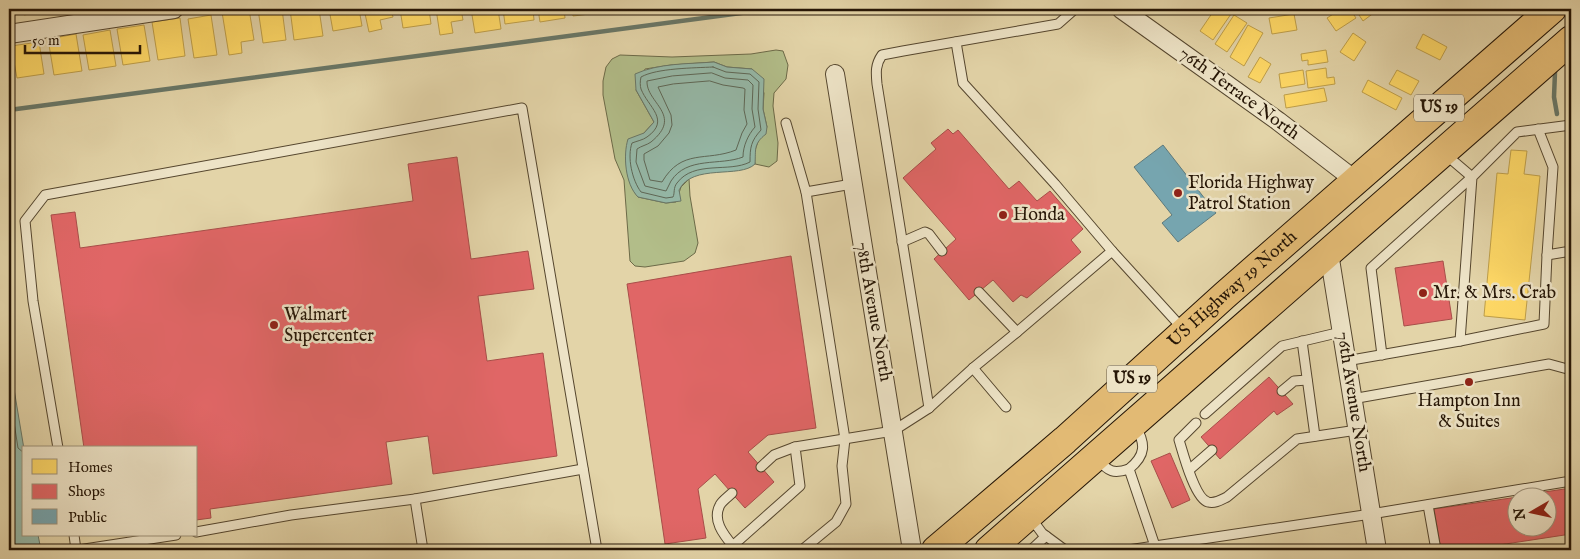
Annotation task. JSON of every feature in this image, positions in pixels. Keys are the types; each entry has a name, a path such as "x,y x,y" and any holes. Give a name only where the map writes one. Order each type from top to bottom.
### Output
{"highway":[{"name":"US Highway 19 North","path":"936,550 1065,440 1184,332 1552,9"},
{"name":"US Highway 19 North","path":"989,550 1571,40"},
{"path":"960,550 1054,463 1065,440"}],"street":[{"path":"9,34 81,16 174,9"},
{"name":"76th Terrace North","path":"1121,9 1278,121 1356,181"},
{"name":"78th Avenue North","path":"835,74 912,550"},
{"name":"76th Avenue North","path":"1329,253 1377,550"}],"lane":[{"path":"929,408 877,84 876,69 878,62 882,55 1058,24 1075,9"},
{"path":"956,42 963,83 1055,184 1184,332"},
{"path":"58,446 33,301 25,221 45,195 522,108 597,550"},
{"path":"786,122 806,192 845,438 842,466 846,504 836,522 802,550"},
{"path":"1382,355 1371,268 1472,177 1517,132 1571,125"},
{"path":"1346,361 1544,324 1553,167 1538,130"},
{"path":"1443,152 1472,177"},
{"path":"1460,341 1472,177"},
{"path":"806,192 852,184"},
{"path":"902,242 925,232 929,234 942,251"},
{"path":"761,467 774,454 795,447 893,431 929,408 973,368 1112,251"},
{"path":"1547,255 1571,251"},
{"path":"979,292 1017,332"},
{"path":"1205,414 1282,346 1342,332"},
{"path":"1302,341 1315,436"},
{"path":"1352,398 1549,364 1571,370"},
{"path":"973,368 1006,407"},
{"path":"1282,391 1294,381 1307,380"},
{"path":"1196,423 1179,440 1201,497 1207,502 1213,503 1227,498 1298,438 1357,430"},
{"path":"1096,457 1105,468 1112,472 1129,469 1139,461 1143,451 1142,437 1134,424"},
{"path":"732,493 720,505 717,521 730,548 800,486 795,447"},
{"path":"1189,470 1212,450"},
{"path":"198,532 291,515 415,499 583,469"},
{"path":"1129,469 1155,546"},
{"path":"1128,550 1371,514 1571,481"},
{"path":"415,499 423,550"},
{"path":"1428,505 1436,550"},
{"path":"1029,516 1046,536 1065,550"},
{"path":"74,536 77,550 169,536"},
{"path":"1032,550 1046,536"}],"green space":[{"path":"776,50 783,51 788,65 786,79 774,93 773,106 778,143 777,161 769,167 755,164 754,153 759,139 767,127 763,109 764,93 752,69 727,67 714,62 645,69 636,90 654,122 644,133 629,176 630,181 638,197 666,203 676,202 681,187 689,179 698,243 695,253 684,261 645,267 635,266 630,261 624,180 615,159 603,95 606,67 612,59 620,55 672,57 751,54"}],"water":[{"path":"714,62 727,67 752,69 764,79 763,109 767,127 766,134 757,144 755,164 739,171 705,174 694,177 685,182 679,190 681,201 666,203 638,197 630,185 626,169 626,146 628,139 644,133 654,122 636,90 635,74 664,66"},
{"path":"9,359 24,446 22,536 38,536 41,550 9,550"}],"building: Homes":[{"path":"23,9 57,9 24,15"},
{"path":"249,9 254,40 241,42 242,53 229,55 222,12"},
{"path":"258,9 282,9 286,40 263,43"},
{"path":"290,9 319,9 323,36 294,40"},
{"path":"329,9 359,9 362,26 333,31"},
{"path":"364,9 391,9 393,17 380,20 382,29 369,32"},
{"path":"400,9 429,9 431,24 403,28"},
{"path":"436,9 461,9 463,20 451,22 453,33 440,35"},
{"path":"471,9 498,9 501,29 475,33"},
{"path":"503,9 533,9 534,20 505,24"},
{"path":"538,9 564,9 565,18 540,22"},
{"path":"572,9 597,9 598,13 573,16"},
{"path":"1215,9 1223,9 1231,14 1213,40 1200,31"},
{"path":"1341,9 1350,9 1356,18 1336,31 1327,18"},
{"path":"1355,9 1379,9 1363,21"},
{"path":"1294,14 1297,30 1272,34 1269,18"},
{"path":"211,15 217,55 194,58 188,19"},
{"path":"1234,15 1247,23 1227,52 1215,44"},
{"path":"180,18 185,56 158,60 152,22"},
{"path":"144,25 150,61 123,65 117,29"},
{"path":"1248,25 1263,33 1244,66 1230,57"},
{"path":"110,30 116,66 89,70 83,35"},
{"path":"1353,33 1366,42 1354,61 1340,52"},
{"path":"76,34 82,71 54,75 48,39"},
{"path":"1423,34 1447,47 1440,60 1416,48"},
{"path":"39,42 44,74 17,78 11,46"},
{"path":"1326,50 1328,62 1308,65 1308,60 1302,61 1301,54"},
{"path":"1260,57 1271,64 1260,83 1248,77"},
{"path":"1326,68 1327,78 1334,77 1335,84 1308,88 1306,71"},
{"path":"1303,70 1305,84 1281,88 1279,74"},
{"path":"1397,70 1419,81 1411,95 1389,84"},
{"path":"1368,80 1402,98 1396,110 1362,92"},
{"path":"1324,88 1327,101 1286,108 1284,95"},
{"path":"1511,150 1527,151 1524,174 1540,176 1525,320 1484,316 1497,173 1508,174"}],"building: Shops":[{"name":"Honda","path":"948,129 953,134 958,130 1009,189 1019,181 1037,201 1050,191 1083,229 1071,240 1081,252 1027,298 1021,295 1013,302 993,280 969,300 934,259 956,239 903,178 936,149 931,143"},
{"name":"Walmart Supercenter","path":"457,157 471,259 528,251 534,289 478,296 487,361 543,353 557,456 433,474 428,436 386,442 392,484 210,509 211,518 198,520 198,446 84,446 51,215 75,212 80,248 413,201 408,164"},
{"path":"791,256 816,428 768,435 748,452 774,482 745,508 715,474 698,489 706,538 665,544 627,284"},
{"name":"Mr. & Mrs. Crab","path":"1443,261 1452,319 1404,326 1395,268"},
{"path":"1269,377 1293,404 1277,415 1274,411 1220,459 1201,437"},
{"path":"1170,453 1190,500 1172,508 1151,461"},
{"path":"1571,488 1571,534 1558,536 1558,490"},
{"path":"1508,498 1508,536 1558,536 1466,550 1441,550 1434,509"}],"building: Public":[{"name":"Florida Highway Patrol Station","path":"1163,145 1216,213 1178,242 1162,223 1172,215 1134,167"}],"waterway":[{"path":"9,110 772,9"},
{"path":"1555,72 1554,97 1557,114"}],"place":[{"name":"Florida Highway Patrol Station","path":"1178,193"},
{"name":"Honda","path":"1003,215"},
{"name":"Mr. & Mrs. Crab","path":"1423,293"},
{"name":"Walmart Supercenter","path":"274,325"},
{"name":"Hampton Inn & Suites","path":"1469,382"}]}
